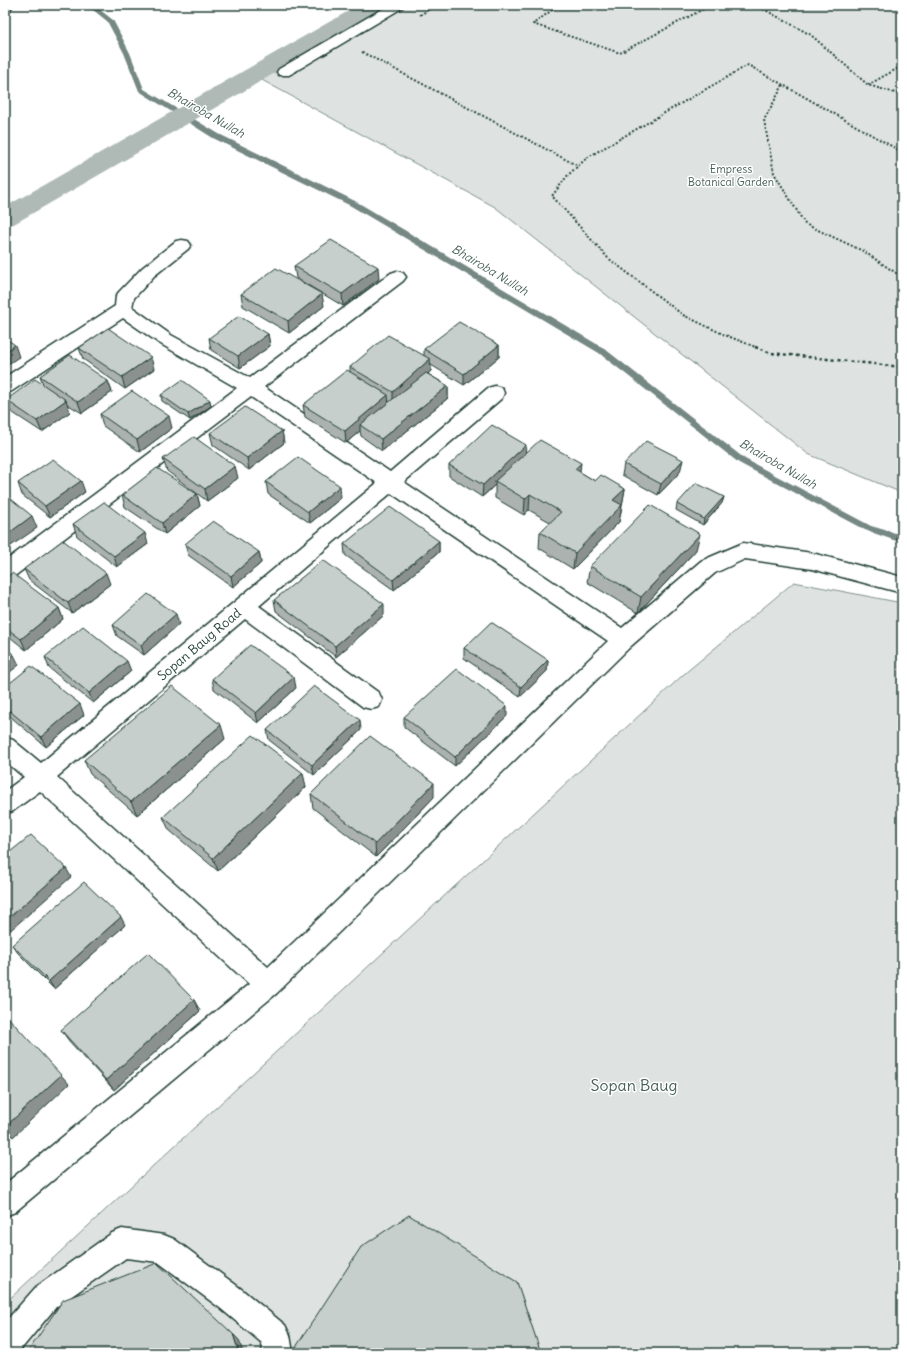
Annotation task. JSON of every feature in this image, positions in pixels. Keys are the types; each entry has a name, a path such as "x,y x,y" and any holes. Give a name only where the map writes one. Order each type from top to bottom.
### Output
{"street":[{"path":"5,386 123,309 125,296 148,272 182,244"},
{"path":"5,572 397,277"},
{"path":"123,309 164,339 250,387 623,640"},
{"name":"Sopan Baug Road","path":"5,804 41,777 495,394"},
{"path":"5,1202 268,984 623,640 708,566 743,551 812,561 902,585"},
{"path":"244,607 371,700"},
{"path":"5,747 41,777 268,984"},
{"path":"5,1345 46,1297 122,1243 164,1249 230,1298 275,1335 278,1353"}],"lane":[{"path":"284,72 398,5"}],"path":[{"path":"416,18 436,5"},
{"path":"559,5 533,24 620,53 711,5"},
{"path":"756,5 811,35 868,85 902,95"},
{"path":"362,51 578,166"},
{"path":"902,152 748,65 588,157 568,176 552,196 608,258 683,315 725,335 771,353 902,367"},
{"path":"868,85 902,66"},
{"path":"783,85 764,120 774,173 805,224 863,251 902,277"}],"green space":[{"name":"Empress Botanical Garden","path":"391,5 902,5 902,493 808,454 495,207 260,79"},
{"name":"Sopan Baug","path":"794,582 902,603 902,1353 5,1353 5,1303 684,674"}],"building":[{"path":"331,240 378,267 342,294 294,266"},
{"path":"276,268 322,294 288,321 241,294"},
{"path":"239,316 268,334 238,356 209,338"},
{"path":"459,322 499,345 464,374 424,349"},
{"path":"108,328 151,357 122,377 79,348"},
{"path":"388,335 430,359 393,392 350,367"},
{"path":"5,338 15,345 5,352"},
{"path":"70,355 108,381 78,402 40,376"},
{"path":"347,370 388,395 345,431 303,405"},
{"path":"426,373 448,386 381,439 360,425"},
{"path":"35,379 66,400 37,421 6,400"},
{"path":"182,380 210,400 188,414 161,395"},
{"path":"132,391 169,416 137,440 100,414"},
{"path":"245,407 282,431 247,458 210,433"},
{"path":"492,425 526,445 483,485 449,465"},
{"path":"194,437 235,466 205,489 163,459"},
{"path":"540,440 581,463 575,469 595,481 601,475 625,489 613,500 622,505 575,553 540,532 561,512 530,494 525,499 495,481"},
{"path":"646,441 683,460 661,484 624,464"},
{"path":"298,457 340,486 308,512 266,482"},
{"path":"53,459 81,481 45,506 18,483"},
{"path":"157,468 197,494 162,523 122,495"},
{"path":"696,483 724,497 704,519 677,504"},
{"path":"5,494 32,516 5,536"},
{"path":"104,502 145,533 114,556 73,524"},
{"path":"650,505 700,534 641,597 590,566"},
{"path":"390,507 439,541 393,580 344,544"},
{"path":"213,521 259,552 231,576 185,544"},
{"path":"63,540 106,573 68,603 24,569"},
{"path":"323,560 384,604 335,646 274,600"},
{"path":"12,573 59,608 21,639 5,627 5,578"},
{"path":"148,594 176,614 141,645 113,625"},
{"path":"491,622 548,660 521,687 464,648"},
{"path":"83,626 127,661 89,693 45,657"},
{"path":"250,645 294,677 256,713 212,679"},
{"path":"5,647 14,655 5,662"},
{"path":"31,666 80,704 41,737 5,707 5,687"},
{"path":"457,669 507,706 455,757 404,717"},
{"path":"172,686 221,725 131,802 84,760"},
{"path":"314,686 360,720 312,765 267,730"},
{"path":"253,735 303,773 213,858 163,817"},
{"path":"370,736 434,783 375,844 311,794"},
{"path":"31,835 66,868 5,921 5,856"},
{"path":"84,882 121,917 49,981 12,945"},
{"path":"148,953 194,1000 106,1080 61,1030"},
{"path":"5,1014 61,1075 5,1127"},
{"path":"409,1215 517,1282 541,1353 302,1353 296,1347 361,1247"},
{"path":"157,1263 233,1334 239,1353 27,1353 63,1300"}],"waterway":[{"name":"Bhairoba Nullah","path":"90,5 110,20 127,53 141,90 216,136 354,204 602,351 742,461 868,528 902,539"},
{"path":"5,218 376,5"}]}
